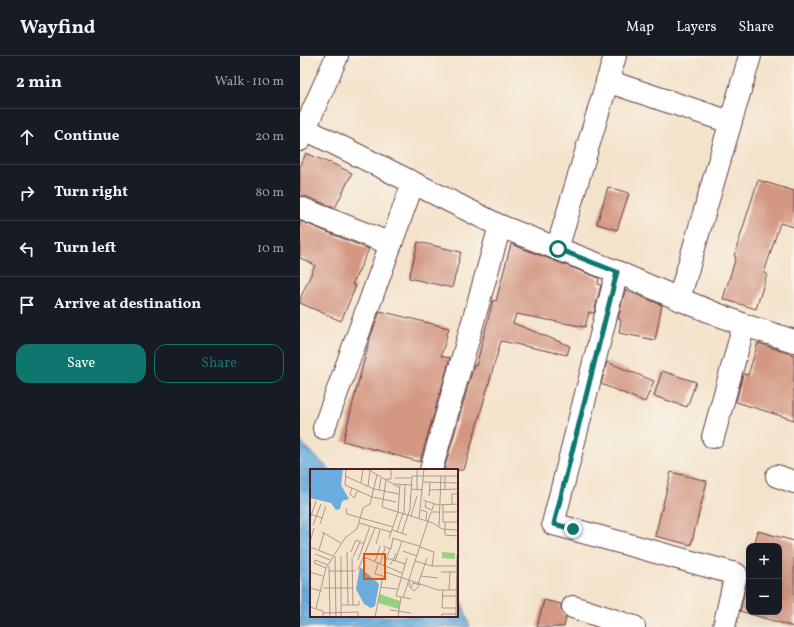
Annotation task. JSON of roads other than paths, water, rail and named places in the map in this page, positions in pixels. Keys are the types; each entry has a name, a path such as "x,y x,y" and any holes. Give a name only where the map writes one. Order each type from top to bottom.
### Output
{"street":[{"path":"337,56 302,134 414,183 500,226 617,272 744,325 794,341"},
{"path":"558,249 614,56"},
{"path":"679,299 750,56"},
{"path":"607,81 730,122"},
{"path":"324,428 414,183"},
{"path":"300,208 391,244"},
{"path":"431,469 500,226"},
{"path":"617,272 554,524 736,574 724,627"},
{"path":"713,437 744,325"},
{"path":"573,607 634,627"}],"water":[{"path":"300,441 329,469 310,469 310,617 458,617 458,589 470,627 300,627"}]}
